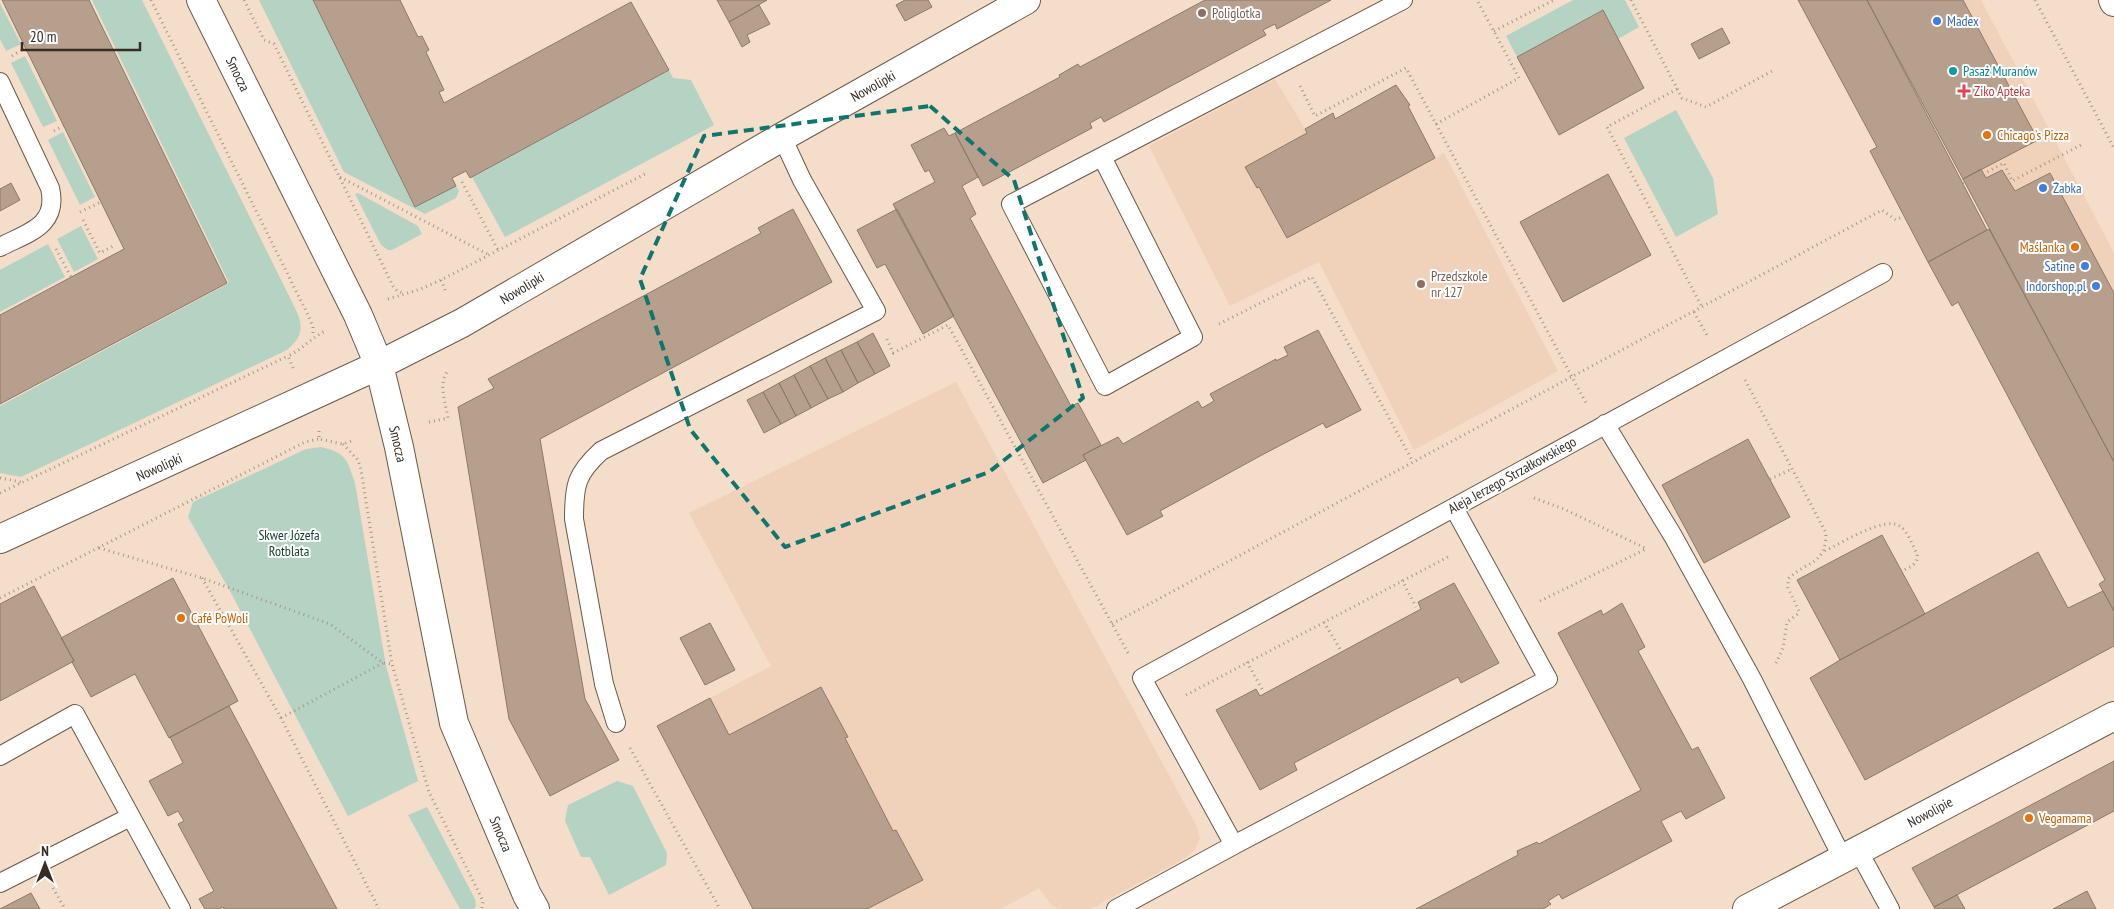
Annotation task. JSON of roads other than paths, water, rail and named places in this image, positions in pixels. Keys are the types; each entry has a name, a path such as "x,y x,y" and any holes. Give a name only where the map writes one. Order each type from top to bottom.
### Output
{"street":[{"name":"Smocza","path":"201,0 358,315 378,365 400,447 454,723 527,895 535,909"},
{"name":"Nowolipki","path":"0,539 378,365 462,323 782,137 1026,0"},
{"name":"Nowolipie","path":"1747,909 2114,716"}],"lane":[{"path":"1102,157 1194,337 1105,386 1011,204 1403,0"},
{"path":"0,247 43,223 51,209 52,198 50,188 1,87"},
{"path":"616,723 604,684 574,519 574,500 577,482 586,465 601,451 876,311 802,180 782,137"},
{"name":"Aleja Jerzego Strzałkowskiego","path":"1234,845 1142,678 1883,273"},
{"path":"1602,426 1673,536 1850,854 1890,909"},
{"path":"1116,909 1548,679 1454,508"},
{"path":"0,756 75,714 181,909"},
{"path":"0,883 130,817"}],"place":[{"name":"Poliglotka","path":"1202,13"},
{"name":"Madex","path":"1937,21"},
{"name":"Pasaż Muranów","path":"1953,71"},
{"name":"Ziko Apteka","path":"1964,91"},
{"name":"Chicago's Pizza","path":"1987,135"},
{"name":"Żabka","path":"2043,188"},
{"name":"Maślanka","path":"2075,247"},
{"name":"Satine","path":"2085,266"},
{"name":"Przedszkole nr 127","path":"1421,284"},
{"name":"Indorshop.pl","path":"2096,286"},
{"name":"Café PoWoli","path":"181,618"},
{"name":"Vegamama","path":"2029,818"}],"park label":[{"name":"Skwer Józefa Rotblata","path":"289,544"}]}
